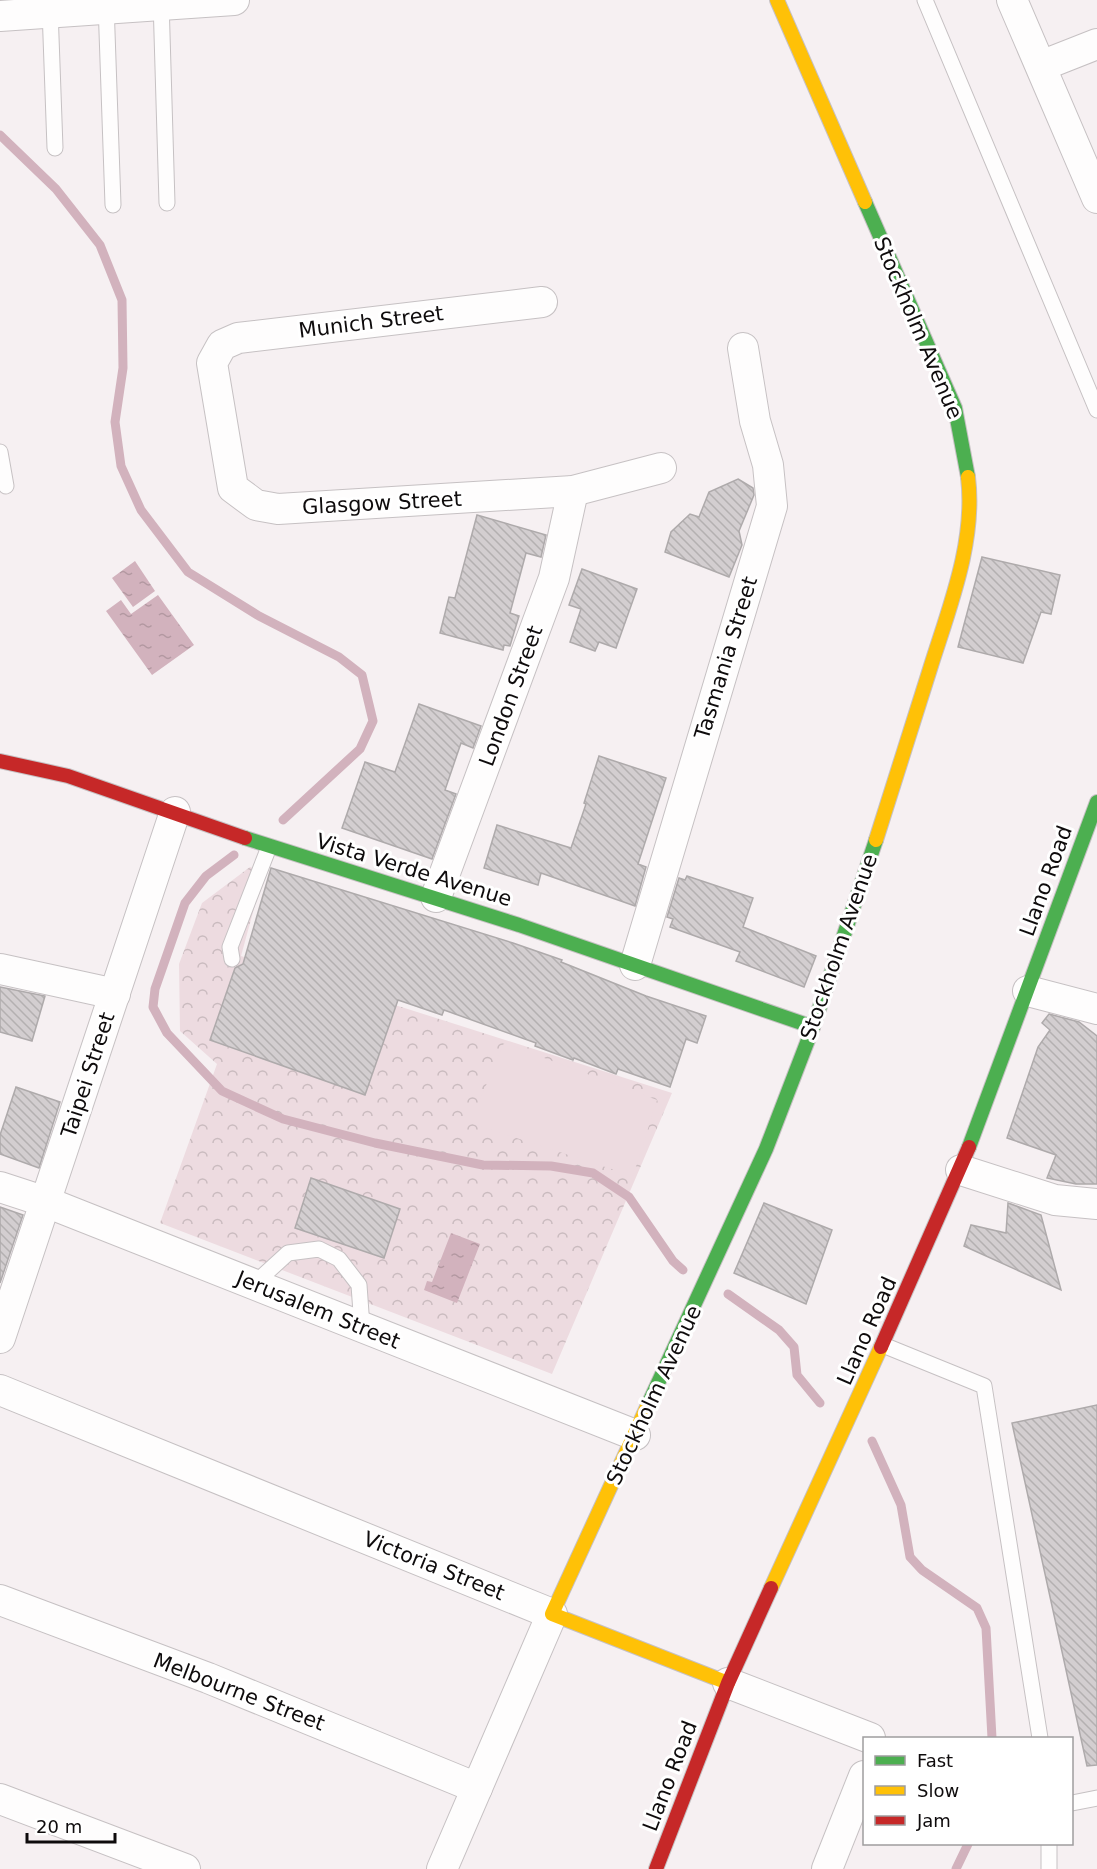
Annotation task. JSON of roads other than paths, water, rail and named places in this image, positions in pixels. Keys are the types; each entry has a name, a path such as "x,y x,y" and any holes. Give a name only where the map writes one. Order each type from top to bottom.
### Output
{"street":[{"path":"0,16 50,7 234,0"},
{"name":"Stockholm Avenue","path":"442,1869 552,1614 766,1149 813,1027 957,583 967,533 970,494 966,451 955,408 777,0"},
{"path":"1012,0 1097,198"},
{"path":"1041,66 1097,44"},
{"name":"Munich Street","path":"212,363 222,345 238,338 542,302"},
{"name":"Tasmania Street","path":"635,965 771,506 768,465 755,421 743,348"},
{"name":"Glasgow Street","path":"212,363 233,488 256,505 278,509 573,491 661,468"},
{"name":"London Street","path":"436,897 554,578 573,491"},
{"name":"Vista Verde Avenue","path":"0,761 48,770 175,812 269,847 436,897 813,1027"},
{"name":"Llano Road","path":"656,1869 728,1683 962,1170 1097,802"},
{"name":"Taipei Street","path":"0,1338 175,812"},
{"path":"0,969 115,994"},
{"path":"1028,992 1097,1009"},
{"path":"962,1170 1055,1200 1097,1204"},
{"name":"Jerusalem Street","path":"0,1187 254,1284 635,1436"},
{"name":"Victoria Street","path":"0,1390 552,1614 867,1737"},
{"name":"Melbourne Street","path":"0,1599 208,1678 477,1788"},
{"path":"827,1869 863,1779"},
{"path":"0,1799 185,1869"}],"lane":[{"path":"925,0 1097,410"},
{"path":"162,4 167,203"},
{"path":"107,5 113,205"},
{"path":"50,7 55,148"},
{"path":"0,452 6,486"},
{"path":"232,959 230,947 269,847"},
{"path":"254,1284 288,1254 319,1249 339,1259 359,1285 362,1327"},
{"path":"883,1346 984,1386 1040,1737"},
{"path":"1073,1803 1097,1798"},
{"path":"1048,1869 1049,1845"}],"water":[{"path":"135,561 155,591 133,607 112,578"},
{"path":"158,595 194,645 152,675 106,611 121,600 131,614"},
{"path":"451,1233 480,1244 457,1303 424,1290 427,1281 432,1282"}],"waterway":[{"path":"0,135 56,189 100,245 122,300 123,368 115,422 121,466 141,510 188,572 259,616 339,657 362,675 373,721 360,749 283,820"},
{"path":"234,855 206,876 185,903 155,989 153,1007 167,1033 222,1091 283,1119 375,1143 483,1165 551,1166 593,1173 629,1197 673,1261 683,1270"},
{"path":"728,1294 779,1330 794,1347 797,1375 820,1403"},
{"path":"872,1441 901,1505 910,1557 922,1570 977,1608 986,1628 992,1737"},
{"path":"956,1869 968,1845"}]}
